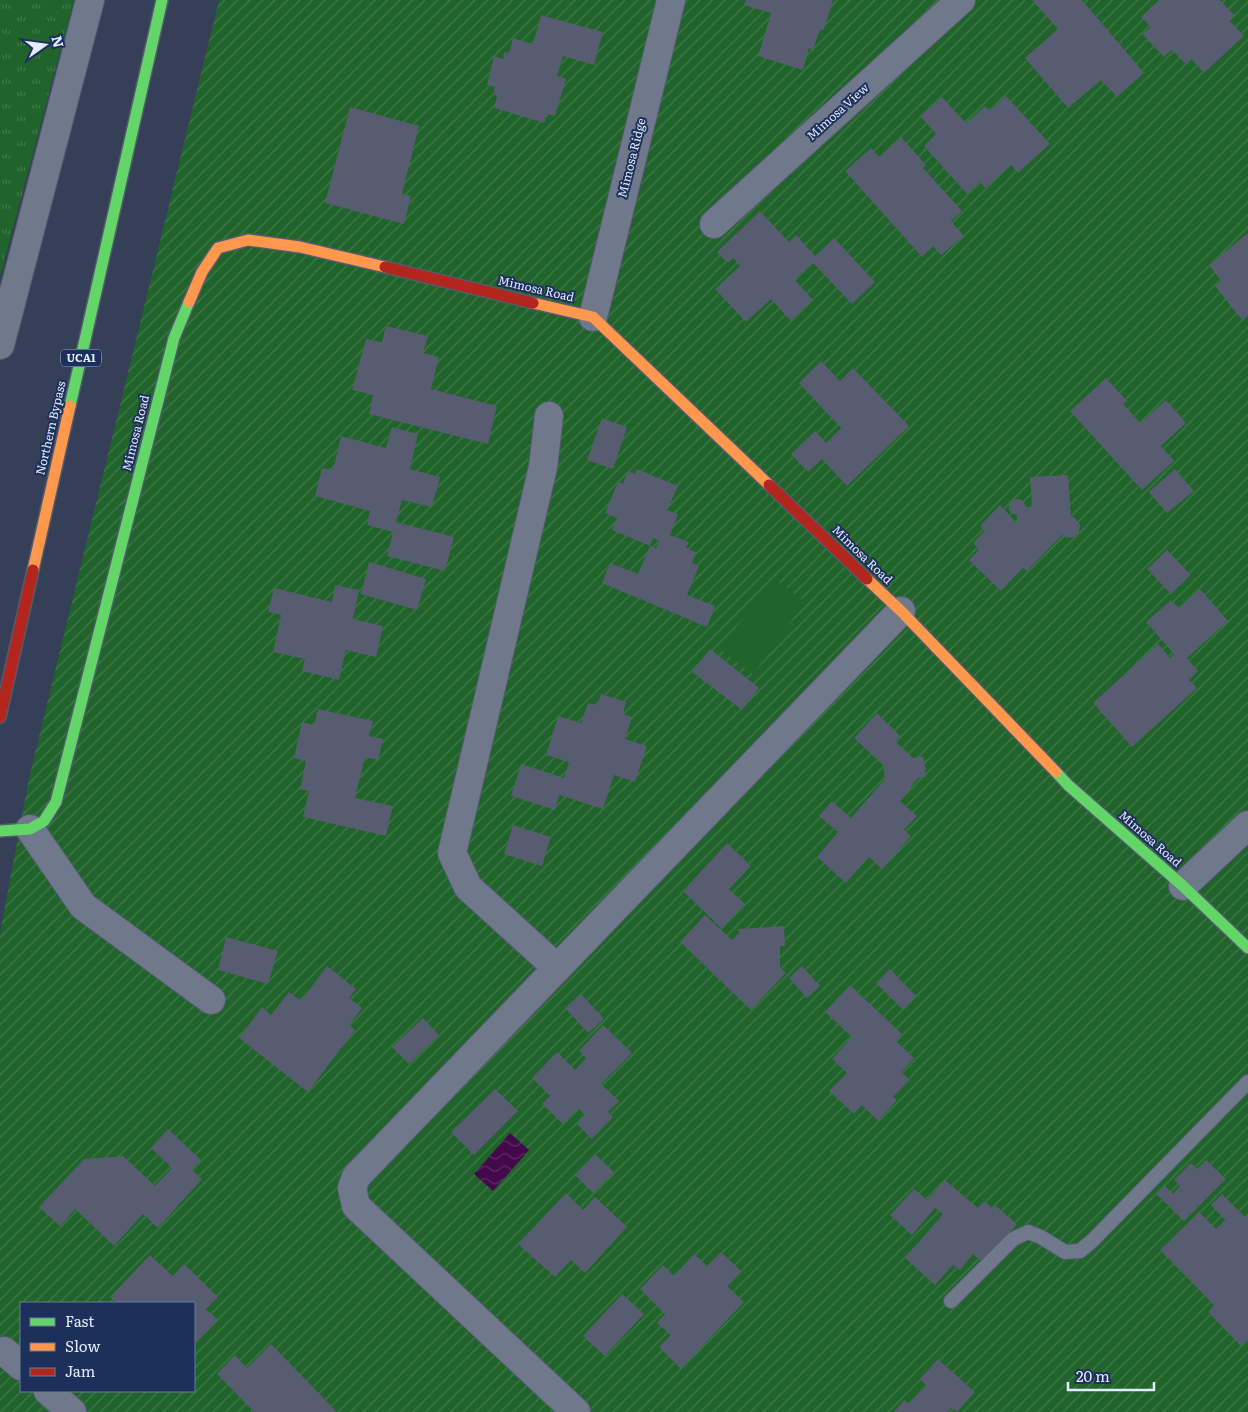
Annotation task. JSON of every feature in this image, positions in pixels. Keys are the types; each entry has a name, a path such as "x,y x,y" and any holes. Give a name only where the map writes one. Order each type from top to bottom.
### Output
{"street":[{"path":"0,345 90,0"},
{"name":"Northern Bypass","path":"0,717 162,0"},
{"name":"Mimosa Ridge","path":"593,317 671,0"},
{"name":"Mimosa View","path":"714,224 961,0"},
{"name":"Mimosa Road","path":"30,829 44,821 56,802 174,338 202,272 218,248 248,240 300,247 593,317 901,612 1068,785 1183,886 1248,948"},
{"path":"549,416 543,467 452,854 468,887 558,968"},
{"path":"576,1412 356,1206 352,1188 356,1177 901,612"},
{"path":"1183,886 1248,825"},
{"path":"0,831 30,829 83,906 211,1000"},
{"path":"49,1392 72,1412"}],"lane":[{"path":"951,1301 1013,1239 1028,1232 1041,1237 1065,1252 1080,1251 1248,1082"}],"green space":[{"path":"0,0 74,0 0,276"},
{"path":"219,0 1248,0 1248,1412 0,1412 0,933 29,778"},
{"path":"773,578 805,602 753,674 720,649"}],"water":[{"path":"510,1133 529,1150 493,1191 474,1174"}],"building":[{"path":"746,0 833,0 824,30 820,29 813,50 809,48 803,70 758,56 771,13 744,5"},
{"path":"1032,0 1082,0 1144,73 1117,97 1101,80 1068,108 1025,58 1058,29"},
{"path":"1159,0 1220,0 1234,15 1229,20 1244,36 1204,73 1191,59 1186,64 1172,50 1164,57 1142,34 1151,27 1141,17"},
{"path":"541,15 603,32 594,65 563,56 557,76 566,79 555,116 547,114 544,123 494,108 497,96 493,94 495,87 487,85 494,56 503,59 504,52 509,53 513,38 533,44"},
{"path":"1006,96 1050,144 1018,173 1011,165 985,188 980,182 967,194 924,146 936,134 920,116 942,97 966,123 985,106 990,111"},
{"path":"350,107 419,126 402,194 411,196 404,224 325,203"},
{"path":"901,137 926,165 923,168 962,211 951,221 964,236 941,255 933,246 922,257 845,171 871,148 879,157"},
{"path":"760,211 789,242 796,235 815,256 834,238 875,282 852,304 813,263 795,280 813,300 791,321 771,299 746,322 715,289 740,266 733,258 728,263 717,252"},
{"path":"1248,233 1248,315 1242,320 1215,286 1221,281 1209,265"},
{"path":"386,326 428,336 423,353 439,357 431,389 497,406 488,444 369,414 373,395 352,390 366,339 382,342"},
{"path":"821,361 840,381 853,368 909,426 847,486 822,459 808,472 791,454 815,431 826,443 841,428 799,383"},
{"path":"1106,378 1127,401 1123,404 1140,423 1166,400 1186,423 1161,446 1174,461 1142,490 1070,411"},
{"path":"602,418 627,427 613,469 587,460"},
{"path":"392,427 418,434 410,469 440,477 432,507 402,500 396,522 454,537 445,571 387,556 393,532 367,525 370,511 315,496 322,468 333,470 341,436 386,448"},
{"path":"637,469 678,486 667,510 678,514 670,535 689,542 686,548 696,552 692,563 699,566 687,595 715,606 707,627 602,583 610,563 638,574 650,546 612,530 617,518 605,513 618,482 623,484 628,471 635,474","holes":["653,538 659,541 656,548 650,546"]},
{"path":"1175,469 1194,491 1167,513 1149,492"},
{"path":"1068,475 1071,516 1080,525 1079,532 1074,537 1068,538 1062,535 1027,571 1023,568 1001,591 969,560 979,549 973,543 985,531 980,526 1000,505 1017,523 1017,515 1009,510 1009,505 1012,500 1017,499 1022,500 1026,507 1032,507 1030,477"},
{"path":"1167,550 1191,575 1171,594 1147,569"},
{"path":"369,562 426,579 417,610 361,594"},
{"path":"335,585 359,590 353,619 383,626 376,657 346,650 339,680 302,671 305,659 273,652 281,615 268,612 274,588 332,602"},
{"path":"1200,589 1228,621 1187,658 1198,671 1189,680 1197,688 1132,747 1093,703 1158,644 1170,658 1174,654 1146,622 1171,600 1179,608"},
{"path":"710,649 759,688 742,710 692,672"},
{"path":"601,694 626,702 623,714 632,717 625,739 647,746 635,782 614,775 603,809 559,795 555,810 511,796 521,764 564,778 569,762 546,755 558,716 581,723 588,703 597,705"},
{"path":"318,709 373,721 369,736 383,739 378,760 365,757 355,798 393,806 386,836 303,817 309,791 300,789 306,761 294,758 302,722 314,725"},
{"path":"877,713 900,736 895,741 913,758 923,756 926,777 918,778 900,801 917,816 904,830 911,836 882,869 869,857 846,883 817,857 838,832 819,816 832,801 851,818 885,779 883,765 854,738"},
{"path":"513,825 551,837 542,866 504,854"},
{"path":"727,843 751,866 729,889 745,904 722,929 683,891"},
{"path":"705,915 732,940 739,933 738,929 784,926 785,946 780,946 780,967 786,973 751,1010 680,942"},
{"path":"226,937 278,951 268,984 218,970"},
{"path":"327,966 356,989 349,998 362,1008 349,1025 355,1030 308,1092 239,1038 262,1007 271,1015 289,992 301,1001"},
{"path":"802,966 820,986 807,998 789,978"},
{"path":"890,969 916,996 903,1010 876,983"},
{"path":"850,985 902,1034 896,1041 914,1058 901,1072 910,1080 893,1097 897,1100 878,1121 862,1105 854,1114 829,1091 847,1073 832,1059 852,1037 825,1012"},
{"path":"581,994 604,1019 588,1033 565,1008"},
{"path":"423,1018 439,1035 409,1064 392,1047"},
{"path":"603,1025 632,1053 601,1084 619,1101 608,1112 613,1117 592,1139 577,1124 585,1115 578,1108 563,1124 542,1104 550,1096 532,1078 557,1052 575,1070 586,1058 579,1051"},
{"path":"495,1089 518,1111 474,1155 451,1132"},
{"path":"168,1129 201,1160 192,1170 202,1179 158,1228 143,1214 114,1246 75,1209 60,1226 39,1207 84,1159 123,1156 155,1186 172,1168 151,1148"},
{"path":"595,1154 614,1172 593,1193 575,1175"},
{"path":"1206,1160 1226,1179 1184,1221 1156,1194 1165,1186 1173,1194 1180,1186 1174,1180 1191,1163 1197,1169"},
{"path":"945,1180 978,1208 984,1201 992,1208 995,1205 1017,1224 983,1263 973,1254 960,1270 953,1265 935,1285 905,1258 943,1214 935,1208 912,1235 890,1215 914,1189 927,1200"},
{"path":"566,1193 583,1210 595,1197 627,1227 585,1273 571,1260 555,1277 518,1244"},
{"path":"1222,1194 1245,1217 1248,1214 1248,1339 1241,1346 1208,1312 1214,1305 1160,1250 1199,1212 1216,1229 1225,1220 1211,1205"},
{"path":"721,1252 741,1271 727,1286 744,1302 681,1369 659,1347 671,1335 657,1323 665,1314 640,1289 663,1265 674,1276 694,1254 707,1266"},
{"path":"150,1255 173,1276 184,1264 218,1297 206,1309 218,1320 197,1342 195,1340 195,1302 116,1302 110,1297"},
{"path":"622,1294 644,1314 605,1356 583,1336"},
{"path":"271,1344 335,1412 254,1412 217,1374 235,1355 247,1368"},
{"path":"938,1359 975,1392 957,1412 952,1408 948,1412 894,1412 904,1400 909,1404 926,1385 920,1379"}],"traffic: fast":[{"path":"70,406 162,0"},
{"path":"0,831 30,829 44,821 56,802 174,338 189,302"},
{"path":"1056,772 1068,785 1183,886 1248,948"}],"traffic: slow":[{"path":"189,302 202,272 218,248 248,240 300,247 385,267"},
{"path":"533,303 593,317 769,485"},
{"path":"33,570 70,406"},
{"path":"867,579 901,611 1056,772"}],"traffic: jam":[{"path":"385,267 533,303"},
{"path":"769,485 867,579"},
{"path":"0,717 33,570"}]}
